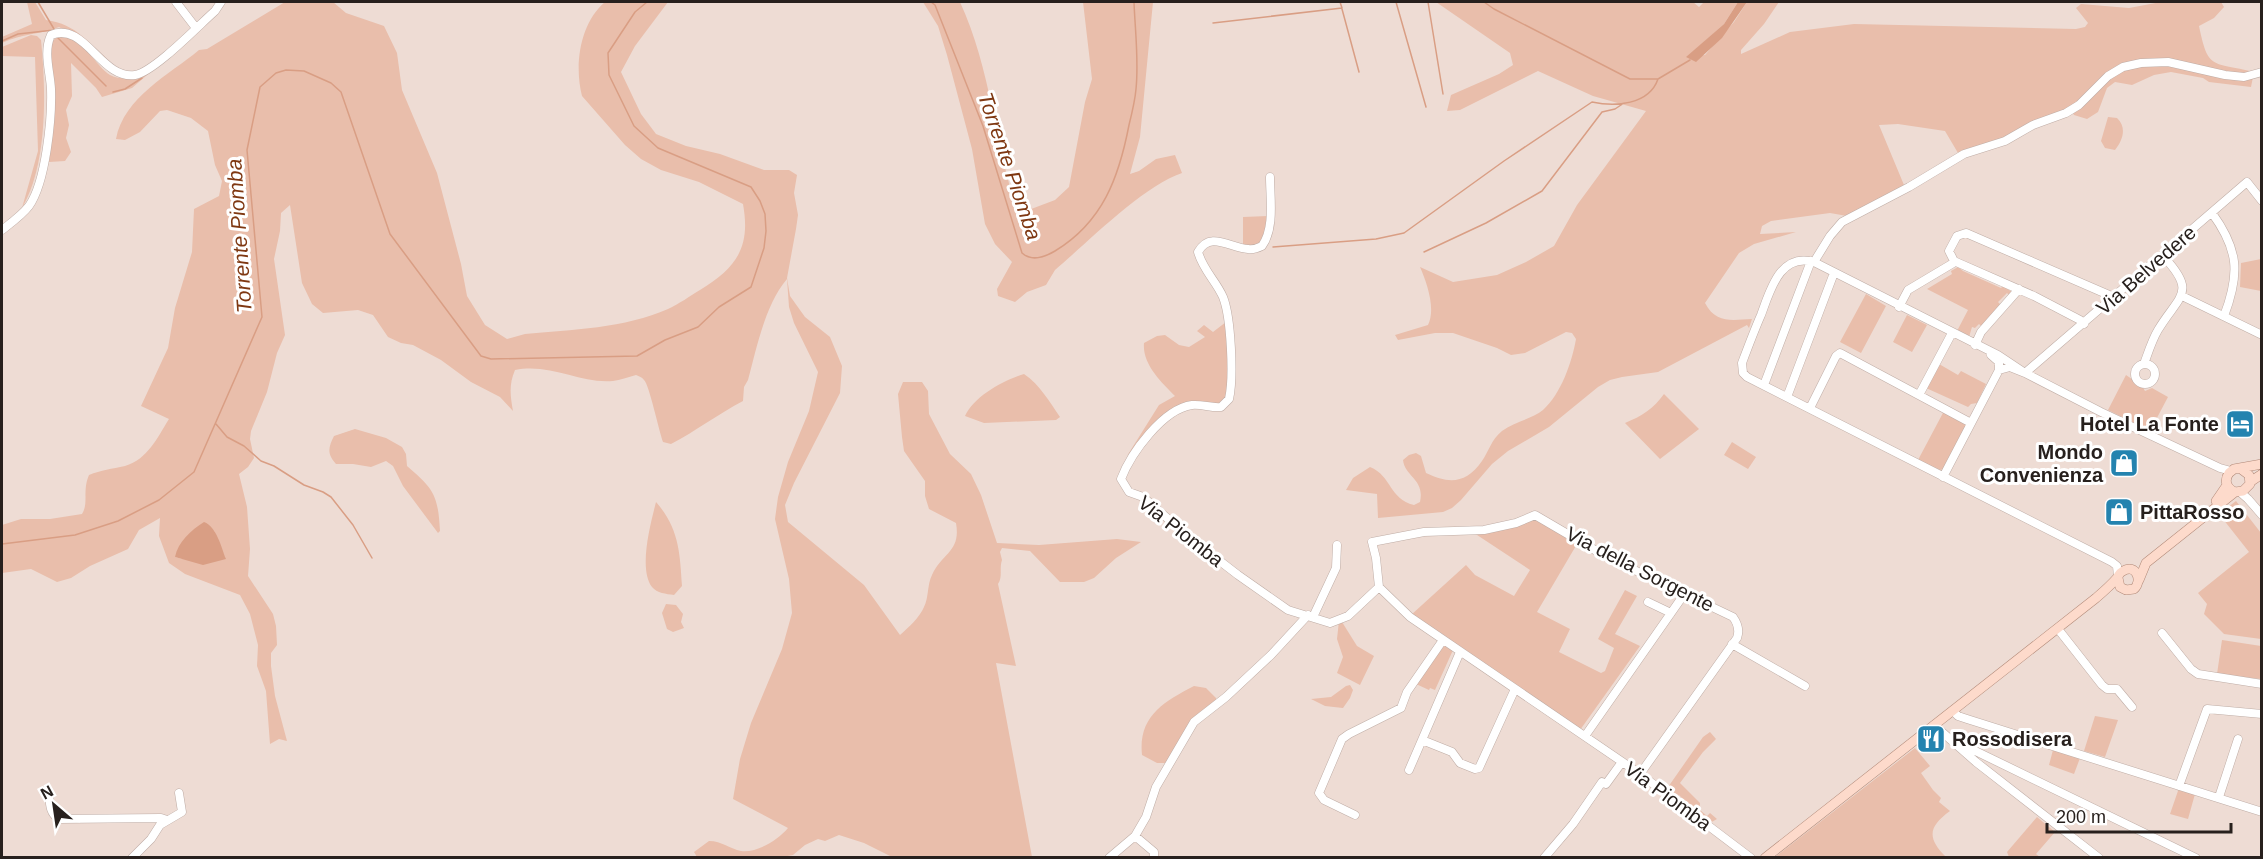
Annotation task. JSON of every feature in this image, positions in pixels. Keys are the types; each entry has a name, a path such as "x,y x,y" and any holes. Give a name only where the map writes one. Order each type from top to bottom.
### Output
{"main road":[{"path":"2241,490 2226,477 2231,471 2262,464"},
{"path":"1765,858 2096,598 2123,571 2130,569 2216,501 2241,490 2247,473 2241,469"},
{"path":"2096,598 2112,590 2133,589 2146,562 2262,474"},
{"path":"2130,569 2137,574 2139,580"},
{"path":"2118,577 2118,584 2122,589"}],"street":[{"path":"176,2 196,28"},
{"path":"2,230 31,204 46,160 51,91 47,43 51,35 59,32 68,33 120,74 135,75 150,69 215,11 221,2"},
{"path":"1764,385 1813,262 1842,222 1964,154 2005,141 2033,125 2066,113 2079,105 2108,76 2123,67 2141,63 2168,62 2225,75 2244,76 2262,72"},
{"name":"Via Piomba","path":"1270,177 1270,229 1267,240 1262,246 1250,250 1229,243 1210,241 1198,252 1201,264 1223,298 1229,326 1231,377 1229,399 1221,406 1194,405 1171,413 1127,465 1121,479 1129,492 1143,497 1238,576 1288,610 1330,623 1348,616 1379,587 1410,617 1640,774 1750,858"},
{"name":"Via Belvedere","path":"2025,373 2247,182 2262,201"},
{"path":"2212,213 2227,236 2236,266 2235,279 2224,316"},
{"path":"2084,324 2019,289 1956,262 1949,251 1957,236 1966,233 2109,294 2113,298"},
{"path":"2144,364 2157,331 2182,296 2182,282 2176,270 2163,255"},
{"path":"2025,373 2006,360 1813,262 1799,260 1777,277 1742,363 1743,373 1764,385 2112,562 2117,566 2118,577"},
{"path":"1899,307 1908,290 1956,262"},
{"path":"1788,397 1834,273"},
{"path":"1975,345 1981,332 2019,289"},
{"path":"2182,296 2262,335"},
{"path":"1919,395 1952,333"},
{"path":"1943,477 1999,370 1999,362 1985,350"},
{"path":"1810,408 1836,356 1840,353 1971,423"},
{"path":"1999,370 2010,367 2025,373 2210,464 2231,471"},
{"path":"2241,490 2262,515"},
{"name":"Via della Sorgente","path":"1379,587 1372,542 1424,532 1484,530 1516,523 1535,515 1605,556 1734,617 1739,632 1732,644"},
{"path":"1108,858 1135,836 1146,817 1156,787 1194,722 1226,697 1310,616 1336,568 1337,545"},
{"path":"1585,736 1685,593"},
{"path":"1648,602 1671,613"},
{"path":"2058,628 2102,685 2107,689 2117,689 2132,707"},
{"path":"2162,633 2191,669 2198,674 2262,684"},
{"path":"1355,815 1324,800 1319,793 1342,739 1401,708 1407,692 1443,640"},
{"path":"1640,774 1732,644 1805,686"},
{"path":"1409,770 1460,652"},
{"path":"1422,740 1452,752 1460,763 1475,769 1479,768 1515,689"},
{"path":"2179,786 2207,709 2262,714"},
{"path":"1953,711 1962,718 2262,812"},
{"path":"1934,725 1953,742 1972,754 1997,779 2099,858"},
{"path":"2219,797 2238,739"},
{"path":"1972,754 2025,773 2196,858"},
{"path":"1548,856 1602,782 1606,784 1622,762"},
{"path":"1997,779 2002,763"},
{"path":"49,793 50,808 53,815 59,819 161,818 167,820"},
{"path":"132,858 151,839 160,825 182,812 179,793"},
{"path":"1135,836 1152,849 1154,858"}],"shaded area":[{"path":"27,2 35,2 46,20 57,22 74,30 112,63 78,37 59,27 2,43 2,37 32,24"},
{"path":"223,2 226,2 212,19 132,88 102,97 71,63 72,96 66,110 69,125 66,138 71,152 65,161 49,162 52,129 49,46 57,38 65,36 73,38 103,70 113,77 138,77"},
{"path":"285,2 333,2 346,13 384,26 397,53 402,90 437,173 467,296 485,325 507,339 525,334 616,324 652,315 676,305 713,282 732,265 738,255 745,233 743,204 699,182 661,170 641,159 625,145 582,96 579,71 581,45 590,21 605,2 668,2 635,46 621,72 641,114 656,134 686,146 720,154 764,170 789,170 797,175 794,193 798,215 787,278 790,296 805,317 830,337 842,366 840,393 785,505 788,522 864,585 900,635 914,622 926,603 932,575 954,546 957,533 956,523 929,509 925,496 925,481 904,451 898,394 903,382 922,382 928,391 929,414 950,454 971,474 981,495 997,543 1039,545 1117,539 1141,542 1116,558 1094,578 1084,582 1060,582 1030,551 1002,548 1000,552 1002,560 998,584 1016,666 996,663 1032,857 892,857 864,843 839,835 825,841 818,839 805,845 793,855 782,857 697,857 694,852 709,841 741,851 754,850 773,841 788,828 733,799 740,759 751,723 782,649 792,613 789,579 775,519 778,497 788,462 809,411 818,372 794,323 789,307 787,279 779,289 767,314 744,387 743,401 671,444 663,442 646,383 636,375 613,381 601,381 541,369 515,370 511,390 513,411 500,397 471,382 441,360 413,345 388,337 373,315 358,310 323,313 312,304 302,283 290,205 281,213 274,259 285,335 277,353 267,392 251,431 250,439 254,458 239,474 247,507 250,549 248,576 273,614 276,626 277,645 271,653 271,666 275,696 287,741 279,739 270,744 266,691 257,666 258,645 250,614 240,595 185,574 169,563 159,536 160,518 139,530 128,549 90,566 71,578 57,582 31,569 2,573 2,525 21,519 50,519 82,514 89,475 133,463 151,447 169,419 141,406 168,348 175,308 192,252 194,209 219,196 222,181 215,165 208,131 191,118 167,110 160,111 140,132 125,140 116,139 128,111 149,88 199,50 207,49","holes":["214,531 225,558 182,559 175,557"]},
{"path":"923,2 960,2 979,54 1018,214 1055,200 1069,187 1085,102 1092,79 1083,2 1153,2 1140,137 1130,174 1139,171 1156,159 1175,155 1182,173 1133,202 1055,270 1046,285 1027,292 1015,302 998,296 997,289 1012,262 995,244 985,224 972,149 947,55 938,26"},
{"path":"1436,2 1693,2 1699,7 1704,2 1738,2 1724,24 1687,57 1705,55 1734,22 1747,2 1779,2 1764,24 1741,50 1741,54 1790,32 1854,24 2076,29 2085,27 2088,23 2076,8 2081,4 2129,8 2161,2 2221,2 2224,7 2214,18 2199,26 2205,50 2213,61 2250,71 2253,77 2251,87 2209,82 2203,78 2171,72 2154,75 2132,85 2115,82 2107,88 2098,112 2087,119 2074,115 2070,108 2008,136 1958,153 1945,131 1898,124 1879,125 1904,185 1847,216 1830,213 1771,221 1762,226 1760,234 1796,232 1754,244 1739,253 1705,303 1709,310 1719,318 1752,319 1749,328 1747,325 1658,372 1610,380 1598,387 1549,427 1508,451 1492,464 1452,508 1443,512 1378,518 1377,494 1346,490 1353,478 1370,467 1383,476 1400,498 1414,505 1420,502 1421,494 1420,488 1403,460 1409,455 1416,453 1421,456 1426,473 1434,477 1457,480 1470,474 1482,461 1498,434 1539,413 1549,403 1565,377 1576,339 1572,333 1566,332 1525,353 1511,355 1453,333 1435,333 1398,340 1395,335 1428,325 1430,319 1430,296 1420,267 1453,282 1497,275 1554,246 1577,205 1646,111 1593,96 1538,71 1460,110 1447,111 1451,95 1499,74 1513,65 1510,53"},
{"path":"1738,2 1747,2 1722,38 1696,62 1686,57 1724,24"},
{"path":"31,35 41,40 44,81 43,126 37,170 22,208 38,151 35,57 2,56 2,47"},
{"path":"2108,117 2117,118 2123,129 2122,138 2115,150 2105,148 2101,141"},
{"path":"1268,216 1263,241 1256,246 1243,246 1243,217"},
{"path":"2261,259 2261,291 2240,287 2241,263"},
{"path":"1958,267 2012,292 2010,296 2007,293 1998,302 2001,305 1981,326 1979,324 1975,328 1972,327 1969,337 1957,331 1968,310 1927,289 1952,274 1951,271"},
{"path":"1866,294 1886,306 1861,353 1840,342"},
{"path":"1907,315 1927,325 1912,352 1893,342"},
{"path":"1226,322 1230,375 1227,395 1222,404 1192,403 1159,420 1127,456 1159,405 1175,396 1149,365 1144,343 1157,336 1165,335 1179,345 1189,347 1205,337 1197,331 1204,325 1213,332"},
{"path":"1939,364 1958,375 1961,371 1986,384 1977,403 1968,407 1926,388"},
{"path":"1024,374 1040,388 1060,417 1056,420 984,423 965,416 975,402 990,390"},
{"path":"2126,375 2142,386 2145,391 2152,388 2168,397 2150,431 2108,410"},
{"path":"1664,394 1699,429 1660,459 1625,423 1647,412"},
{"path":"1944,411 1967,424 1944,469 1940,470 1918,460"},
{"path":"355,429 386,438 402,447 406,454 407,466 429,487 436,501 440,531 438,533 403,486 393,466 386,461 371,467 336,464 329,451 334,436"},
{"path":"1732,442 1756,457 1748,469 1724,455"},
{"path":"2236,501 2261,533 2261,639 2224,634 2204,614 2207,604 2198,593 2249,552 2219,514"},
{"path":"656,502 669,521 677,541 682,586 674,595 656,591 648,579 646,569 647,545"},
{"path":"1534,518 1577,544 1537,612 1570,629 1559,652 1601,673 1605,671 1614,648 1598,639 1625,590 1637,596 1615,634 1640,646 1580,730 1411,615 1466,565 1475,575 1514,596 1530,570 1474,533"},
{"path":"204,522 215,533 226,559 203,565 175,557 186,537"},
{"path":"666,604 676,605 683,614 681,622 684,628 673,632 667,629 662,613"},
{"path":"1339,621 1342,622 1357,646 1374,656 1360,685 1337,673 1343,657 1337,639"},
{"path":"2222,640 2261,646 2261,679 2217,674"},
{"path":"1444,646 1453,650 1435,690 1430,688 1429,690 1416,684"},
{"path":"1350,685 1353,690 1343,708 1325,706 1311,699 1331,697"},
{"path":"1194,686 1206,688 1216,698 1216,707 1196,724 1166,763 1157,763 1142,755 1144,730 1155,712 1172,698"},
{"path":"2095,716 2118,720 2105,757 2084,751"},
{"path":"1710,732 1716,739 1703,752 1680,783 1700,803 1700,810 1707,816 1710,813 1717,819 1710,823 1680,800 1682,798 1679,795 1677,798 1666,790 1703,737"},
{"path":"1915,748 1930,766 1921,773 1941,798 1939,802 1950,811 1937,822 1933,833 1936,844 1946,857 1775,857"},
{"path":"2053,750 2080,758 2074,774 2049,765"},
{"path":"2179,788 2195,794 2188,819 2170,814"},
{"path":"2037,817 2055,832 2036,854 2040,857 2009,857 2007,852"}],"waterway":[{"path":"38,2 54,29"},
{"name":"Torrente Piomba","path":"2,544 75,535 118,521 159,500 194,472 262,317 247,150 260,87 276,73 286,70 304,71 331,83 341,92 390,234 481,356 491,359 637,356 665,340 698,327 719,307 751,287 764,248 766,231 765,214 751,187 658,148 634,126 609,75 608,53 635,12 647,2"},
{"name":"Torrente Piomba","path":"931,2 935,5 983,126 1022,253 1034,258 1043,257 1072,239 1097,212 1114,180 1136,94 1137,56 1134,2"},
{"path":"1213,23 1342,8 1340,2"},
{"path":"1396,2 1426,107"},
{"path":"1428,2 1443,94"},
{"name":"Torrente Piomba","path":"1484,2 1630,79 1658,79 1690,60"},
{"path":"1342,9 1359,72"},
{"path":"2,41 18,34 54,30"},
{"path":"58,38 106,86"},
{"path":"113,92 125,89 142,78"},
{"path":"1273,247 1376,239 1404,233 1504,161 1592,102 1621,104 1639,99 1654,88 1658,79"},
{"path":"1424,252 1486,223 1542,191 1602,112 1615,109 1624,103"},
{"path":"216,424 227,437 244,446 261,461 331,497 353,525 372,558"}],"place":[{"name":"Hotel La Fonte","path":"2240,424"},
{"name":"Mondo Convenienza","path":"2124,463"},
{"name":"PittaRosso","path":"2119,512"},
{"name":"Rossodisera","path":"1931,739"}]}
